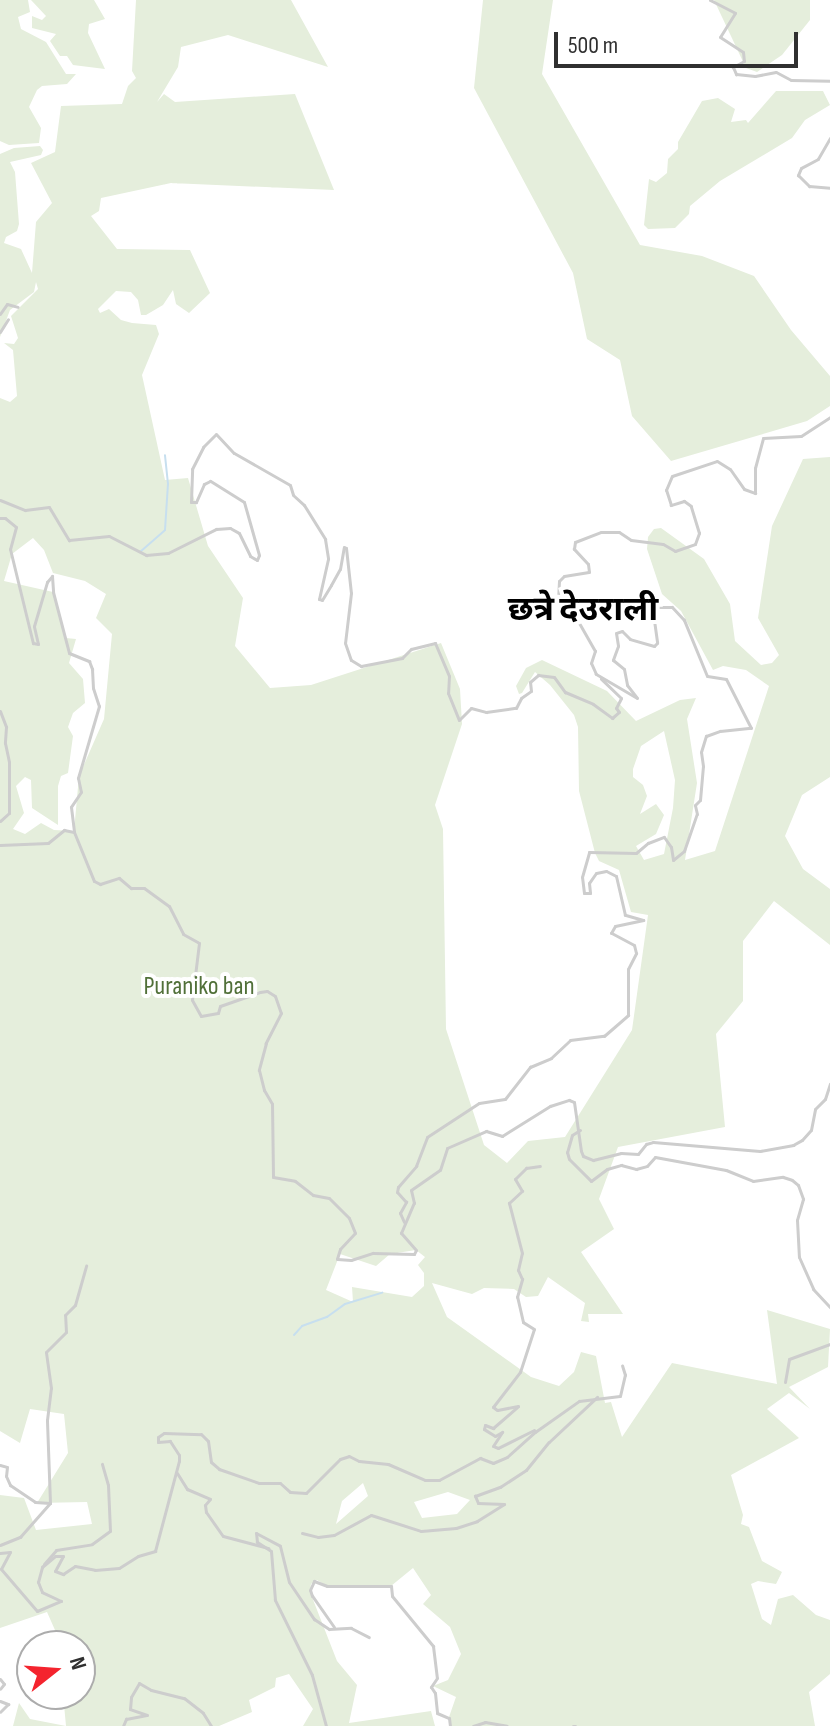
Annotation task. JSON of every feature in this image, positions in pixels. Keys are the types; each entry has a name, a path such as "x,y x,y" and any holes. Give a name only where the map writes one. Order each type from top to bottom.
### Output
{"street":[{"path":"710,0 735,13 720,37 743,52 744,61 733,67 736,74 755,76 776,72 791,80 830,81"},
{"path":"830,138 818,159 801,168 798,175 809,186 830,188"},
{"path":"0,314 7,304 18,307"},
{"path":"0,332 8,319"},
{"path":"0,500 25,510 49,507 69,540 109,536 146,555 168,553 216,529 235,529 252,558 257,560 259,555 244,502 210,481 204,484 196,502 191,502 192,469 203,447 213,435 218,435 234,453 290,485 293,495 304,505 325,539 328,559 319,599 322,600 340,569 346,548 351,593 345,643 351,660 361,666 402,658 411,649 435,643 449,676 448,693 459,720 471,708 486,712 516,708 521,698 531,691 530,682 538,675 554,677 565,692 593,704 612,718 619,712 616,708 621,698 601,679 591,663 595,651 570,607 558,600 559,581 564,576 589,572 588,564 574,549 575,542 601,532 619,532 631,540 663,544 675,551 695,544 699,533 691,506 684,501 671,505 666,490 672,476 717,461 730,469 744,489 755,493 755,468 763,438 801,436 830,417"},
{"path":"0,518 5,518 16,527 10,549 33,643 38,644 34,626 50,576 69,653 89,661 92,669 93,688 99,706 78,778 81,792 71,807 74,832 94,881 100,884 119,878 131,888 144,888 169,906 183,934 199,943 192,1000 201,1016 218,1013 220,1006 260,992 267,991 275,996 281,1013 266,1043 259,1070 264,1090 272,1104 273,1177 295,1181 313,1195 329,1198 349,1218 355,1233 337,1259 351,1260 373,1253 414,1254 416,1250 401,1233 414,1203 411,1190 440,1170 447,1148 481,1133 502,1136 550,1106 569,1100 574,1102 583,1156 593,1160 621,1153 638,1154 646,1144 653,1142 760,1151 793,1145 811,1130 815,1109 825,1099 830,1084"},
{"path":"404,1222 400,1213 406,1200 397,1192 398,1187 416,1166 427,1137 479,1103 505,1099 530,1067 551,1058 570,1040 604,1036 628,1015 628,969 636,953 634,945 611,933 615,926 643,920 625,915 616,876 606,871 596,873 589,883 590,893 584,893 582,877 589,852 636,853 648,843 664,837 671,847 673,860 684,851 697,814 703,766 701,752 706,736 720,731 751,728 726,679 707,676 684,620 672,607 658,607 653,613 657,643 654,646 630,639 622,631 616,633 618,646 613,660 624,669 627,685 637,698 629,697 611,680 601,679"},
{"path":"0,711 6,727 9,762 9,813 0,821"},
{"path":"0,845 36,846 48,843 64,830 74,832"},
{"path":"580,1130 572,1135 567,1152 569,1159 591,1181 607,1169 621,1165 636,1169 647,1166 655,1157 726,1170 753,1181 783,1177 792,1180 798,1185 803,1199 797,1220 799,1257 813,1289 830,1307"},
{"path":"535,1432 498,1448 493,1446 503,1436 502,1432 495,1436 484,1429 485,1425 493,1428 518,1406 497,1410 493,1407 520,1372 534,1329 523,1322 517,1297 522,1279 518,1270 522,1253 509,1203 522,1191 515,1179 526,1168 540,1166"},
{"path":"0,1545 20,1537 50,1503 47,1420 51,1388 46,1352 66,1332 65,1315 75,1305 86,1266"},
{"path":"785,1382 789,1359 830,1344"},
{"path":"42,1567 61,1555 55,1571 60,1574 75,1566 104,1570 119,1568 155,1551 179,1455 170,1441 156,1440 164,1433 201,1434 208,1441 211,1462 219,1469 259,1483 280,1483 290,1492 306,1493 344,1457 388,1464 425,1480 439,1480 480,1458 493,1463 507,1457 535,1432 579,1401 599,1396 620,1396 625,1375 622,1365"},
{"path":"302,1533 318,1537 334,1535 371,1515 421,1531 456,1528 477,1521 504,1504 478,1503 475,1496 500,1487 526,1470 549,1442 576,1421 580,1411 599,1396"},
{"path":"0,1553 10,1552 1,1569 37,1611 61,1601 40,1590 38,1577 56,1550 90,1544 110,1531 108,1485 102,1464"},
{"path":"0,1465 7,1467 6,1476 10,1485 35,1502 50,1503"},
{"path":"177,1472 187,1489 210,1499 205,1505 206,1512 223,1536 268,1548"},
{"path":"268,1548 257,1542 256,1533 277,1543 285,1557 289,1582 305,1607 323,1626 351,1628 369,1637"},
{"path":"268,1548 275,1600 312,1675 326,1726"},
{"path":"334,1627 312,1596 310,1590 314,1581 327,1586 391,1586 392,1596 433,1646 437,1678 431,1687 435,1693 437,1713 449,1718 450,1726"},
{"path":"0,1679 4,1684 0,1689"},
{"path":"123,1726 126,1719 147,1715 130,1709 131,1697 139,1683 151,1690 184,1698 203,1713 211,1726"},
{"path":"0,1701 8,1704 0,1712"},
{"path":"473,1726 485,1722 507,1726"}],"green space":[{"path":"0,0 28,0 30,12 18,17 21,29 46,42 66,74 76,74 67,84 42,86 37,90 29,107 41,128 39,143 9,145 0,141"},
{"path":"31,0 94,0 105,19 89,24 88,33 105,69 73,65 67,56 60,56 50,41 56,34 32,28 32,16 42,20 46,16"},
{"name":"Puraniko ban","path":"136,0 291,0 328,67 228,35 181,47 178,67 157,102 164,94 175,102 295,94 334,190 171,183 101,198 99,211 91,216 117,249 190,250 210,293 189,313 176,304 173,290 163,305 146,315 141,315 138,300 131,292 116,291 98,309 100,313 109,309 121,320 156,325 159,334 142,375 165,480 188,478 208,546 243,598 235,646 270,688 311,685 441,643 460,689 462,724 435,805 443,829 446,1029 484,1145 507,1163 528,1141 565,1137 632,1030 648,915 631,912 619,870 599,861 595,853 579,791 578,727 574,715 535,672 522,693 519,694 516,686 526,668 542,660 607,691 636,721 680,700 696,698 687,719 697,783 685,860 715,851 769,686 746,670 723,666 713,670 681,611 662,594 647,549 648,537 654,529 661,528 704,559 730,604 735,641 761,665 772,663 779,655 758,618 772,526 803,459 830,457 830,777 802,795 785,836 803,869 830,889 830,945 774,901 743,941 743,1001 716,1034 725,1127 618,1147 599,1199 614,1229 581,1252 623,1314 588,1314 589,1322 581,1321 585,1303 548,1277 538,1296 526,1297 514,1289 484,1288 472,1294 432,1283 447,1317 531,1377 559,1386 574,1372 581,1352 596,1356 605,1403 611,1402 622,1437 672,1363 777,1384 767,1310 830,1329 828,1367 789,1387 810,1409 789,1393 767,1409 799,1438 731,1475 743,1515 741,1524 749,1527 762,1561 782,1572 776,1584 758,1581 751,1584 762,1619 771,1625 778,1599 793,1595 816,1615 830,1620 830,1674 809,1692 815,1726 451,1726 449,1717 456,1697 433,1686 448,1680 461,1654 450,1627 423,1604 431,1595 413,1568 391,1586 327,1586 317,1580 311,1584 310,1592 337,1661 357,1685 349,1723 431,1711 435,1726 303,1726 313,1709 289,1674 276,1678 275,1687 249,1700 252,1712 219,1726 66,1726 64,1710 96,1710 96,1630 55,1630 47,1612 0,1628 0,1495 24,1498 36,1530 92,1524 87,1502 37,1503 68,1453 64,1414 30,1409 20,1443 0,1431 0,398 10,402 17,396 13,350 4,343 14,344 18,338 11,316 38,289 36,282 34,292 10,310 0,337 0,154 14,148 40,146 43,150 41,155 10,162 15,172 19,224 17,231 6,237 4,243 21,249 32,273 36,222 52,203 31,163 55,152 61,106 122,104 128,86 136,78 132,71","holes":["33,538 44,550 53,573 85,581 106,594 96,618 112,634 104,719 79,776 74,831 54,830 41,823 25,834 13,829 24,813 16,786 25,777 31,780 32,808 58,825 58,786 61,776 68,773 73,736 68,727 73,713 85,703 83,679 69,663 76,639 66,638 53,592 4,581 12,554","664,731 675,780 673,808 664,854 644,860 636,846 656,834 664,815 656,804 640,814 647,796 643,785 633,777 633,769 641,746","416,1250 425,1257 418,1265 424,1273 424,1286 412,1297 352,1287 353,1302 326,1290 340,1254 376,1266 390,1254","363,1483 368,1496 336,1524 342,1501","448,1492 470,1500 457,1514 422,1518 414,1502"]},
{"path":"483,0 553,0 542,74 640,245 702,256 754,276 791,330 830,376 830,406 807,421 671,461 632,416 620,360 587,339 573,273 474,88"},
{"path":"714,0 810,0 810,20 782,55 757,72 746,68"},
{"path":"776,91 823,91 830,105 805,120 792,138 720,181 690,206 689,214 675,228 648,229 644,225 649,179 656,182 667,173 668,159 678,149 678,142 702,101 718,98 735,109 731,122 746,120 748,123"},
{"path":"17,1710 24,1710 30,1719 66,1726 13,1726"}],"waterway":[{"path":"140,552 165,530 168,484 165,455"},
{"path":"294,1335 302,1326 327,1317 345,1304 382,1293"}],"district":[{"name":"छत्रे देउराली","path":"583,610"}]}
